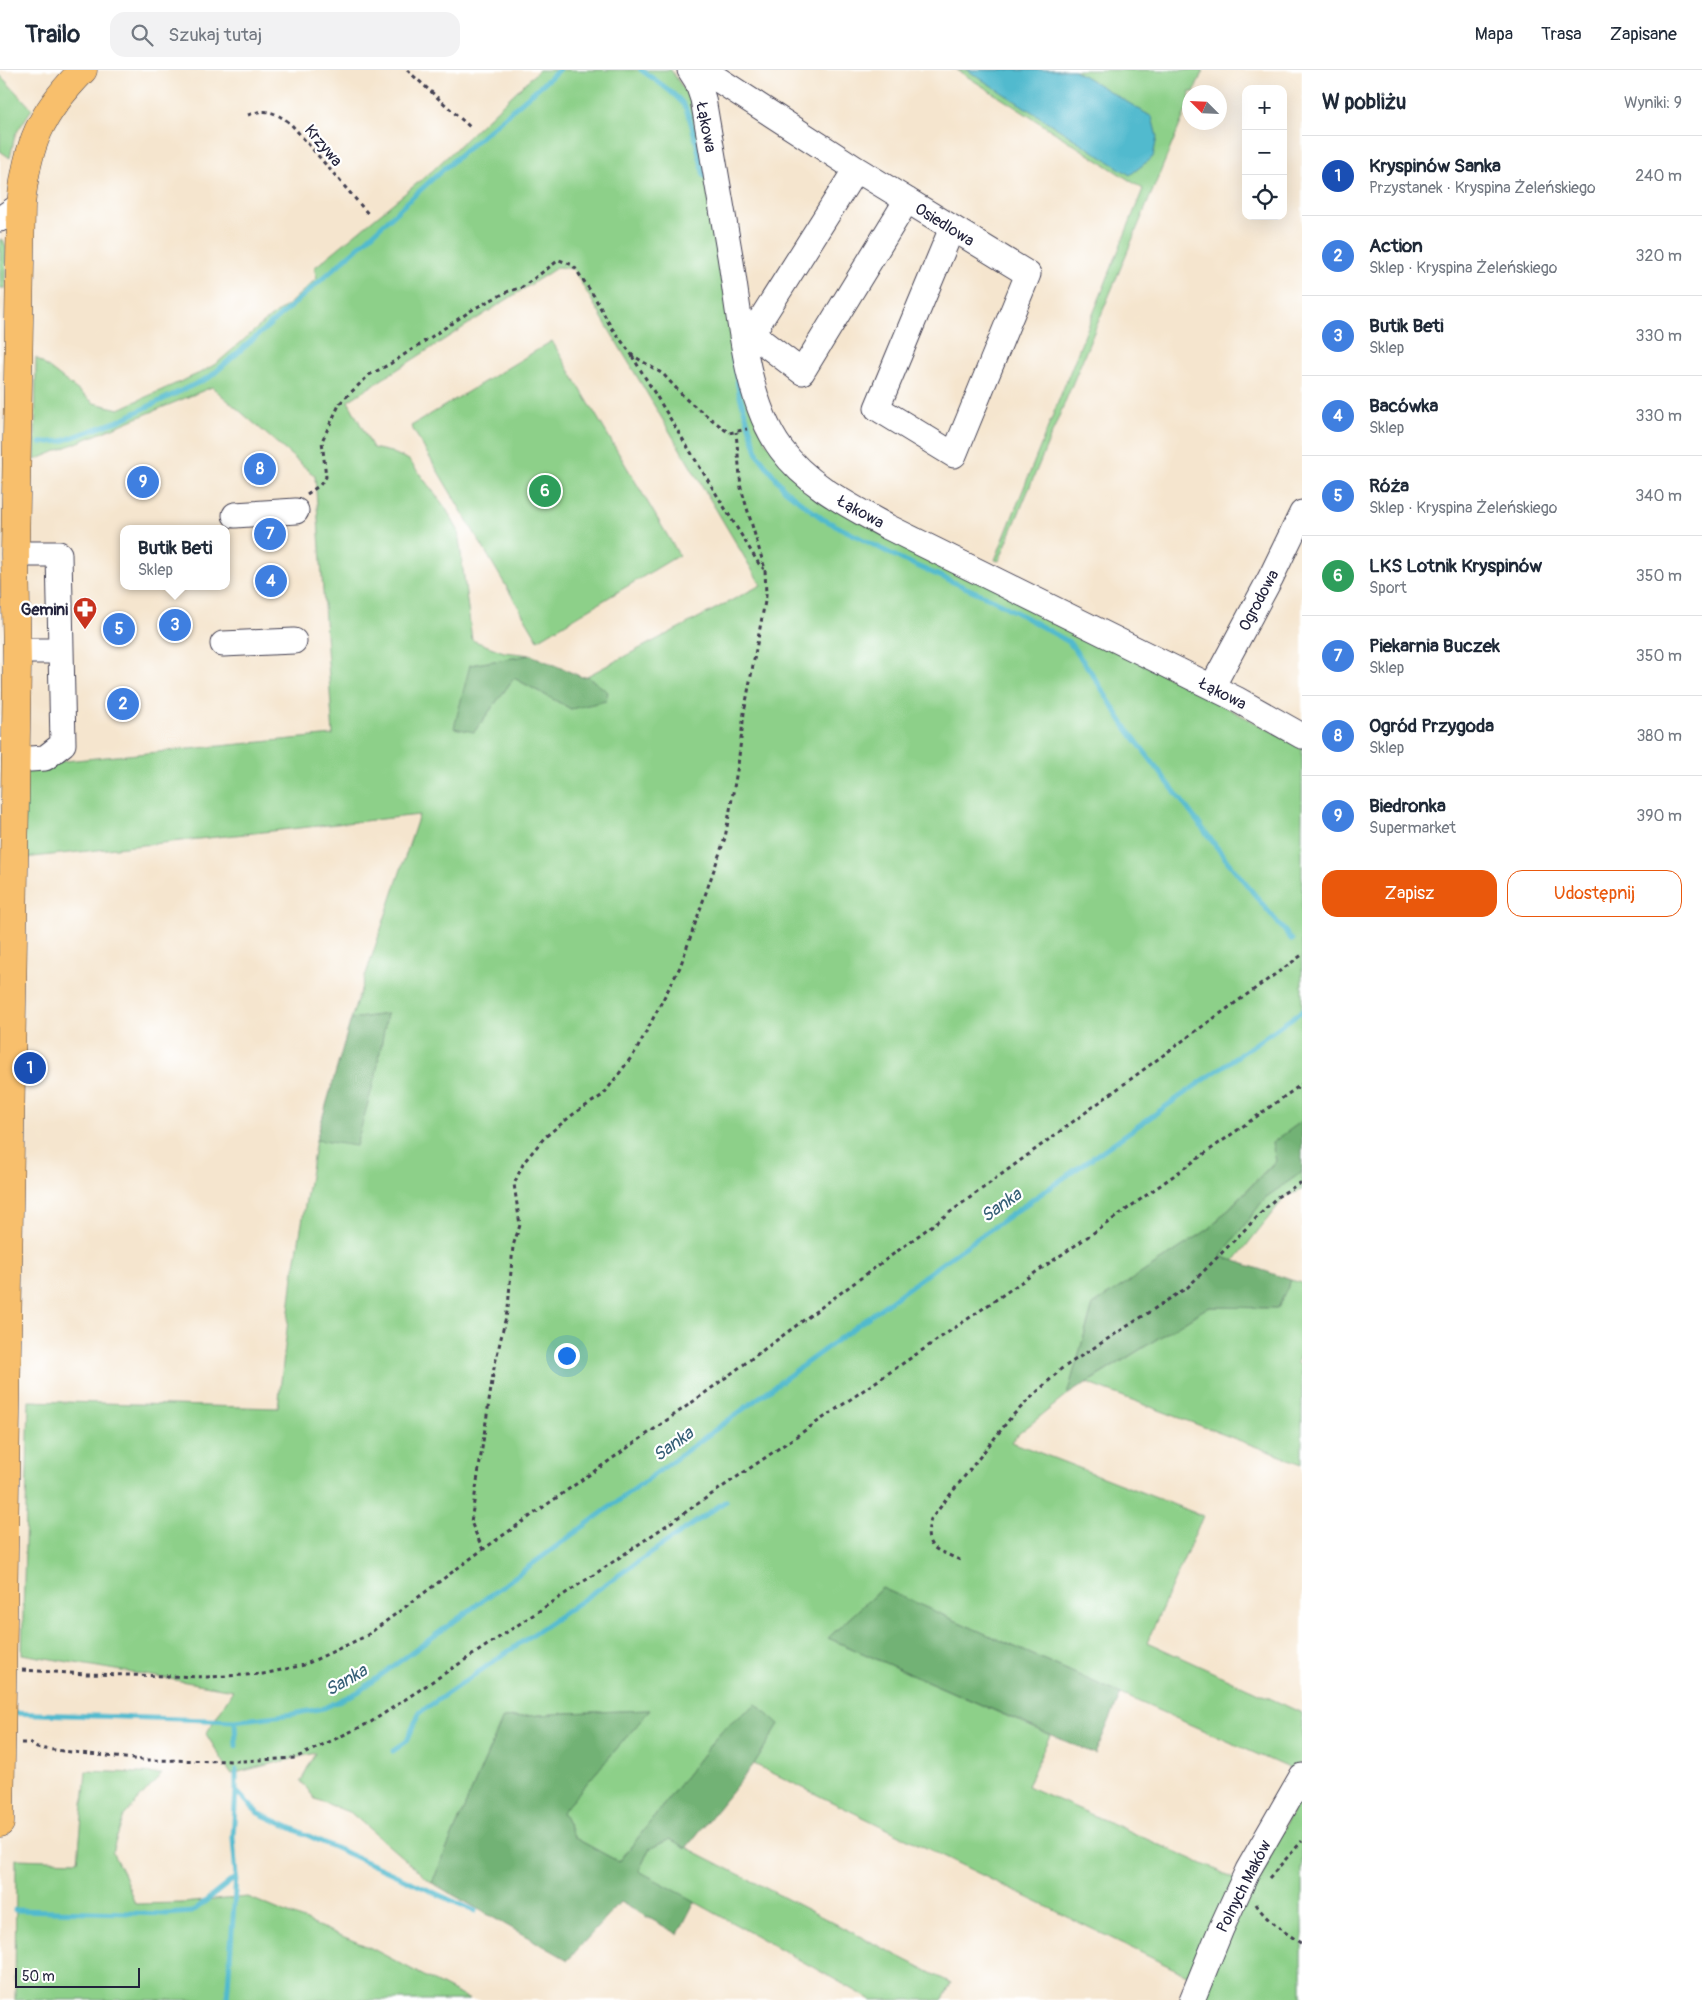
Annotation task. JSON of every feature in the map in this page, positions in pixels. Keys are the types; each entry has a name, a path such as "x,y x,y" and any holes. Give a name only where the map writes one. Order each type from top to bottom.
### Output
{"main road":[{"path":"0,1823 4,1287 15,760 18,427 10,212 32,144 48,110 83,70"}],"street":[{"path":"56,99 66,70"},
{"name":"Łąkowa","path":"690,70 703,99 748,340 756,396 767,428 782,451 807,476 833,496 952,559 1212,687 1302,736"},
{"name":"Osiedlowa","path":"697,70 708,73 856,168 1028,274 954,455 877,408 952,228"},
{"path":"856,168 748,340 802,372 907,200"},
{"path":"236,515 296,511"},
{"name":"Ogrodowa","path":"1212,687 1271,577 1302,513"},
{"path":"15,760 45,758 63,744 59,554 16,554"},
{"path":"223,644 294,641"},
{"path":"16,651 60,651"},
{"name":"Polnych Maków","path":"1192,2000 1220,1929 1248,1870 1302,1776"}],"path":[{"path":"407,70 470,127"},
{"name":"Krzywa","path":"248,115 260,111 268,111 290,123 370,216"},
{"path":"296,511 301,498 320,485 326,477 322,441 340,403 370,375 475,308 509,291 522,288 559,260 573,265 594,296 611,327 632,355 759,564 765,570"},
{"path":"483,1550 471,1522 494,1368 508,1308 513,1246 520,1225 514,1184 524,1162 545,1137 576,1112 603,1095 636,1051 680,967 725,838 738,765 744,713 766,596 765,570 740,488 736,432 728,433 721,428 687,400 663,374 632,355"},
{"path":"2,1675 86,1674 207,1677 263,1674 304,1665 366,1636 483,1550 694,1401 1302,955"},
{"path":"30,1743 37,1748 142,1760 242,1761 295,1758 371,1722 606,1566 1099,1229 1302,1084"},
{"path":"960,1560 931,1546 927,1533 931,1519 1012,1416 1061,1370 1188,1288 1276,1197 1302,1182"},
{"path":"1268,1878 1302,1842"},
{"path":"1252,1911 1260,1896"},
{"path":"1256,1904 1275,1926 1302,1944"}],"green space":[{"path":"539,70 671,70 693,103 765,442 1080,631 1302,747 1302,1121 1272,1143 1276,1160 1209,1229 1093,1305 1067,1395 1017,1435 1012,1442 1203,1516 1147,1642 1302,1713 1302,1760 1295,1771 882,1588 828,1638 1050,1735 1027,1786 1237,1879 1193,1978 754,1764 779,1724 722,1730 619,1862 575,1838 562,1812 650,1710 566,1713 503,1718 432,1883 351,1813 315,1799 301,1781 315,1753 231,1774 206,1734 233,1690 22,1654 29,1401 278,1408 293,1276 316,1140 356,1145 387,1014 351,1019 419,815 24,858 24,765 333,735 315,476 212,387 35,460 36,358 94,403 119,409 202,372 217,363 262,324 290,303 317,278 314,268 432,171","holes":["558,267 573,269 761,585 587,676 608,692 571,709 514,678 474,732 470,665 531,655 504,652 472,640 458,530 445,507 409,460 391,452 373,448 348,401"]},
{"path":"957,70 1203,70 1197,85 1182,85 1182,120 999,561 995,560 1143,189"},
{"path":"0,75 32,109 15,135 10,158 0,151"},
{"path":"0,239 4,241 6,247 5,288 0,288"},
{"path":"552,341 679,555 538,640 411,426"},
{"path":"531,655 582,677 587,676 608,692 606,701 571,709 514,678 474,732 454,728 470,665"},
{"path":"387,1014 376,1074 356,1146 316,1140 351,1019"},
{"path":"1302,1121 1302,1172 1265,1198 1221,1256 1291,1280 1278,1308 1208,1307 1067,1395 1093,1305 1209,1229 1276,1161 1272,1143"},
{"path":"1302,1172 1302,1190 1285,1197 1234,1261 1220,1257 1265,1198"},
{"path":"1291,1280 1302,1283 1302,1349 1297,1363 1302,1365 1302,1464 1087,1383 1208,1307 1278,1308"},
{"path":"882,1588 1121,1694 1095,1754 828,1638"},
{"path":"756,1704 779,1724 754,1764 686,1848 670,1839 649,1849 639,1871 695,1901 678,1934 620,1902 568,1960 432,1883 503,1718 566,1713 650,1710 562,1812 575,1838 619,1862 722,1730"},
{"path":"86,1771 162,1774 124,1816 112,1852 124,1875 135,1904 181,1903 248,1897 371,1948 470,2000 15,2000 16,1859 78,1861"},
{"path":"1302,1793 1302,2000 1202,2000 1223,1943"},
{"path":"670,1839 951,1983 943,2000 872,2000 639,1871 649,1849"}],"water":[{"path":"967,70 1074,70 1152,117 1157,137 1153,157 1130,175"}],"waterway":[{"path":"40,443 62,441 118,421 210,377 352,253 439,173 559,70"},
{"path":"641,70 669,90 686,109 704,176"},
{"path":"733,355 739,393 758,455 785,490 823,519 903,560 994,600 1069,642 1091,672 1125,726 1228,862 1292,940"},
{"name":"Sanka","path":"10,1713 235,1721 324,1708 358,1692 945,1261 1302,1011"},
{"path":"393,1751 407,1741 419,1713 726,1501"},
{"path":"235,1721 236,1746"},
{"path":"15,1910 167,1914 192,1912 236,1877 233,1837 236,1770"},
{"path":"236,1791 258,1813 475,1911"},
{"path":"227,2000 236,1877"}],"place":[{"name":"Ogród Przygoda","path":"260,469"},
{"name":"Biedronka","path":"143,482"},
{"name":"LKS Lotnik Kryspinów","path":"545,491"},
{"name":"Piekarnia Buczek","path":"270,534"},
{"name":"Bacówka","path":"271,581"},
{"name":"Butik Beti","path":"175,625"},
{"name":"Róża","path":"119,629"},
{"name":"Gemini","path":"85,630"},
{"name":"Action","path":"123,704"},
{"name":"Kryspinów Sanka","path":"30,1068"}]}
